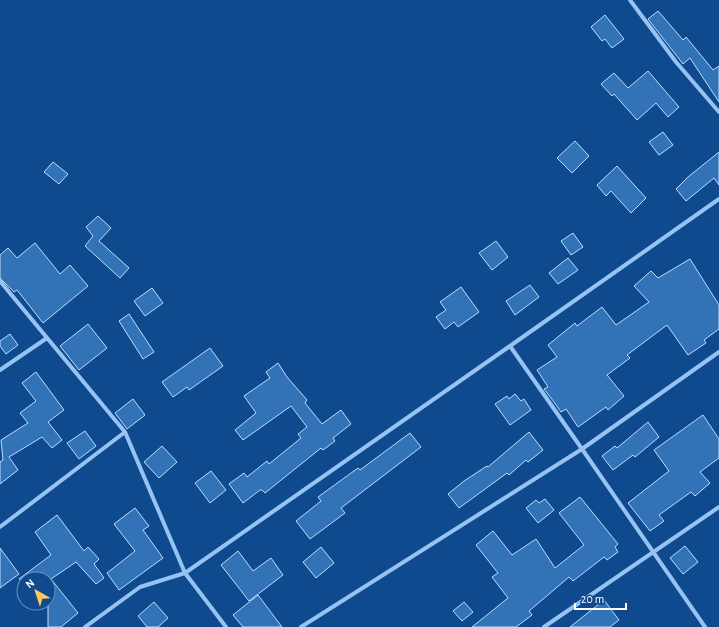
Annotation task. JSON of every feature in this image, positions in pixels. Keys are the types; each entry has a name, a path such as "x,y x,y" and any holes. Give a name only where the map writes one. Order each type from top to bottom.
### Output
{"street":[{"path":"630,0 676,62 719,112"},
{"path":"85,627 140,587 185,573 719,199"},
{"path":"0,281 125,432 185,573 226,627"},
{"path":"0,370 47,338"},
{"path":"510,346 705,627"},
{"path":"301,627 582,448 719,352"},
{"path":"0,527 125,432"},
{"path":"544,627 719,507"}],"building":[{"path":"658,11 683,40 686,37 713,70 719,66 719,102 690,58 683,64 648,19"},
{"path":"605,15 624,39 612,48 605,39 602,41 591,27"},
{"path":"648,71 679,107 668,117 656,103 637,120 614,94 612,96 601,84 614,73 628,88"},
{"path":"663,132 673,145 659,155 649,142"},
{"path":"575,141 589,156 572,173 557,158"},
{"path":"719,152 719,185 714,178 686,201 676,189 688,177"},
{"path":"53,162 68,174 59,184 44,172"},
{"path":"617,166 646,198 631,213 611,191 606,196 597,185"},
{"path":"98,216 111,228 99,241 129,268 120,278 85,246 93,236 86,227"},
{"path":"573,233 583,247 571,255 561,241"},
{"path":"496,241 508,257 492,270 479,253"},
{"path":"35,243 60,274 70,265 88,286 43,323 17,290 14,292 0,278 0,255 8,248 17,258"},
{"path":"568,258 578,270 558,284 549,273"},
{"path":"690,259 719,305 719,329 704,340 706,343 688,355 667,325 627,355 630,358 607,375 624,396 608,410 606,407 578,427 566,409 561,412 544,389 548,387 537,370 557,357 548,345 575,323 577,326 602,307 616,325 649,302 634,286 651,271 658,278"},
{"path":"530,285 539,297 515,315 506,301"},
{"path":"461,287 479,312 458,327 454,322 445,329 436,317 446,310 440,302"},
{"path":"152,288 163,303 145,316 134,301"},
{"path":"129,314 154,352 143,359 119,321"},
{"path":"88,324 107,348 79,370 60,346"},
{"path":"10,334 18,345 6,354 0,346 0,341"},
{"path":"210,348 223,366 189,390 187,387 173,397 162,382"},
{"path":"278,363 287,377 307,400 305,403 322,424 341,410 351,424 333,438 335,441 323,450 321,448 265,493 260,490 243,503 229,484 244,473 247,477 267,461 269,464 301,438 298,434 307,427 291,406 243,440 235,430 256,413 244,396 270,378 266,372"},
{"path":"36,372 64,410 48,422 62,440 52,448 42,437 9,457 18,470 0,484 0,462 3,460 1,440 28,423 20,413 36,401 22,383"},
{"path":"515,394 521,401 524,399 531,410 510,425 495,404 507,396 509,399"},
{"path":"133,399 145,415 127,429 115,413"},
{"path":"703,415 719,439 719,458 700,472 710,483 695,496 691,492 659,515 664,521 650,531 628,503 669,471 654,450"},
{"path":"648,422 659,437 635,457 633,455 613,470 602,456 615,446 617,448"},
{"path":"85,431 96,446 79,459 67,443"},
{"path":"529,432 543,450 528,462 526,460 509,475 507,473 459,508 448,494 464,481 487,466 488,467"},
{"path":"410,433 421,447 341,508 345,513 310,539 296,521 321,501 318,497 358,468 360,470"},
{"path":"162,446 177,462 159,478 144,462"},
{"path":"211,471 226,490 210,503 195,483"},
{"path":"580,497 618,544 615,547 618,552 607,560 604,557 573,581 569,577 529,611 532,615 516,627 472,627 508,598 492,577 498,573 476,545 493,531 512,555 536,539 555,568 584,545 559,513"},
{"path":"545,499 554,510 538,523 526,508 536,500 539,503"},
{"path":"135,508 149,526 143,530 163,558 119,590 107,573 135,551 114,524"},
{"path":"57,515 84,551 88,547 99,559 94,564 104,578 96,584 76,562 56,576 56,571 30,571 51,555 35,532"},
{"path":"685,546 698,562 683,574 670,558"},
{"path":"321,547 334,563 316,578 303,562"},
{"path":"0,548 17,571 16,576 0,588"},
{"path":"238,551 253,571 271,558 283,575 249,601 221,565"},
{"path":"56,585 78,613 61,627 48,627 48,611 56,611"},
{"path":"258,595 282,627 243,627 233,615"},
{"path":"604,600 619,620 610,627 570,627"},
{"path":"154,602 168,618 158,627 147,627 138,616"},
{"path":"464,602 473,612 462,621 453,611"}]}
